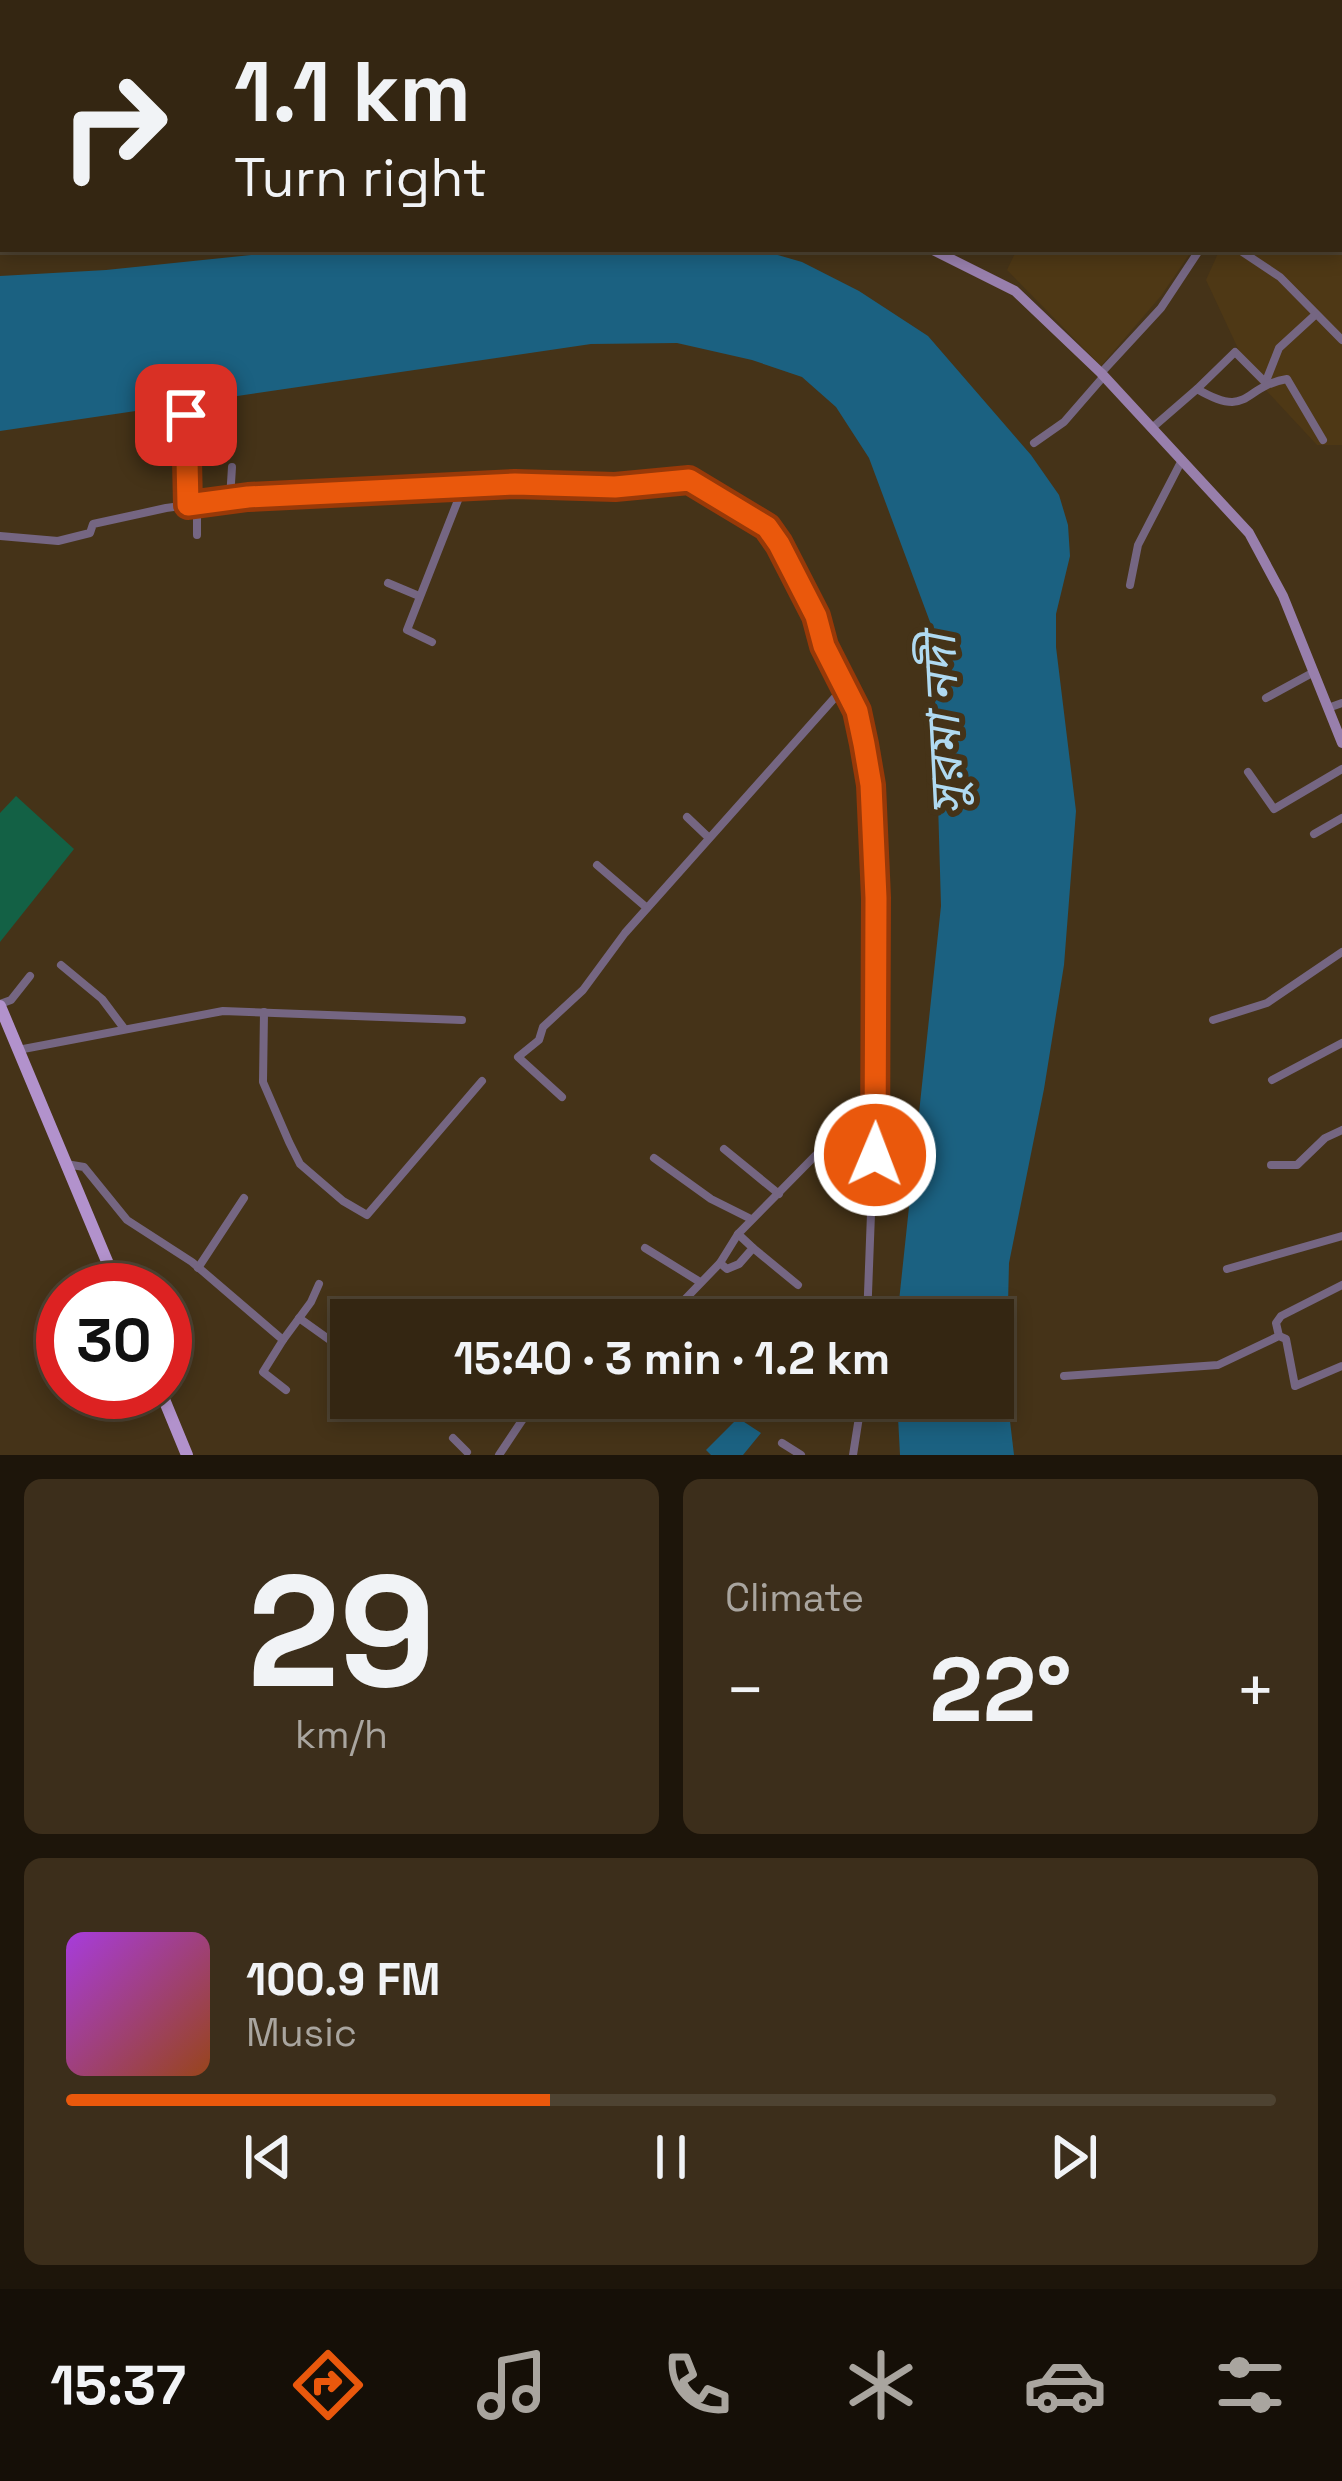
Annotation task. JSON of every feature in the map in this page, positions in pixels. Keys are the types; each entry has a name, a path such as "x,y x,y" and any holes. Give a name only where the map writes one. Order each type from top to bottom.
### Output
{"main road":[{"path":"0,1005 105,1263"},
{"path":"0,1020 104,1263"},
{"path":"169,1419 184,1455"}],"street":[{"path":"937,252 1016,291 1102,375 1249,533 1283,596 1342,743"},
{"path":"1034,443 1064,422 1161,308 1198,252"},
{"path":"1242,252 1280,277 1342,340"},
{"path":"1266,383 1279,348 1315,315"},
{"path":"1152,428 1235,352 1266,383"},
{"path":"1197,389 1221,403 1237,403 1266,383 1287,379 1323,440"},
{"path":"186,415 188,505"},
{"path":"1130,585 1138,545 1182,460"},
{"path":"230,499 232,467"},
{"path":"0,536 58,541 90,532 93,524 230,499 515,484 615,487 689,480 767,527 807,598 824,646 857,711 871,785 877,953 868,1299"},
{"path":"432,642 406,630 462,489"},
{"path":"188,505 197,512 197,535"},
{"path":"388,583 419,596"},
{"path":"1266,698 1314,672"},
{"path":"562,1096 518,1057 539,1040 543,1027 583,990 708,837 846,685"},
{"path":"1328,708 1342,703"},
{"path":"1248,772 1274,808 1342,769"},
{"path":"687,817 708,837"},
{"path":"1313,834 1342,818"},
{"path":"597,865 647,908"},
{"path":"1213,1020 1267,1004 1342,952"},
{"path":"61,965 102,999 123,1028"},
{"path":"0,1005 11,1000 30,976"},
{"path":"18,1050 223,1011 462,1020"},
{"path":"264,1012 262,1082 290,1142 301,1163 343,1201 368,1215 482,1082"},
{"path":"1272,1079 1342,1043"},
{"path":"684,1299 751,1220 876,1094"},
{"path":"1271,1165 1297,1165 1325,1138 1342,1130"},
{"path":"724,1150 779,1194"},
{"path":"654,1158 711,1199 751,1220"},
{"path":"66,1164 84,1167 127,1220 198,1268 283,1340"},
{"path":"198,1268 244,1198"},
{"path":"738,1234 798,1286"},
{"path":"1227,1269 1342,1237"},
{"path":"645,1248 700,1282"},
{"path":"720,1262 727,1269 740,1264 753,1248"},
{"path":"286,1390 262,1372 320,1284"},
{"path":"1279,1336 1276,1323 1281,1316 1342,1285"},
{"path":"299,1318 330,1340"},
{"path":"1064,1376 1217,1365 1279,1336 1286,1339 1295,1385 1342,1366"},
{"path":"500,1455 523,1419"},
{"path":"853,1455 859,1419"},
{"path":"453,1438 470,1454"},
{"path":"782,1442 801,1455"}],"shaded area":[{"path":"1016,252 1191,252 1161,296 1101,366 1007,270"},
{"path":"1219,252 1342,252 1342,445 1317,445 1249,372 1206,280"}],"green space":[{"path":"16,796 74,849 0,942 0,813"}],"water":[{"name":"সুরমা নদী","path":"281,252 767,252 802,262 859,291 928,336 1031,455 1059,495 1068,525 1070,556 1056,614 1056,647 1076,811 1064,965 1009,1263 1008,1299 899,1299 941,906 933,630 869,458 836,407 802,377 752,360 677,343 591,344 0,431 0,276"},
{"path":"737,1419 761,1433 743,1455 711,1455 706,1450"},
{"path":"898,1419 1010,1419 1014,1455 900,1455"}],"route":[{"path":"186,415 188,505 248,497 515,484 615,487 689,480 767,527 816,616 824,646 857,711 864,744 871,785 876,898 875,1155"}]}
